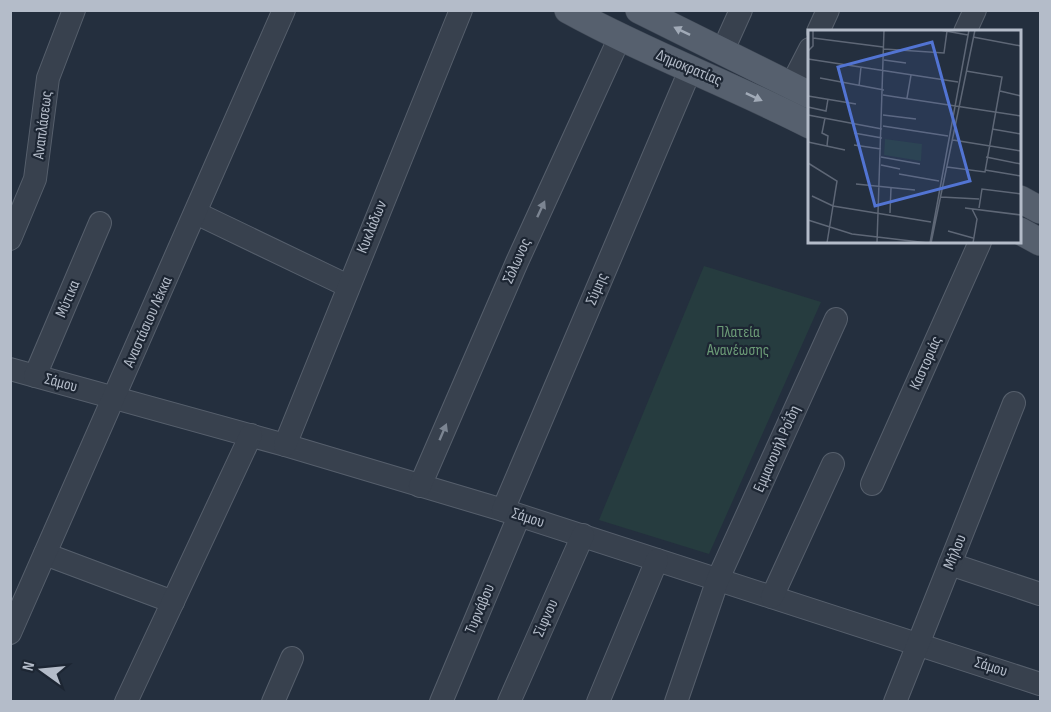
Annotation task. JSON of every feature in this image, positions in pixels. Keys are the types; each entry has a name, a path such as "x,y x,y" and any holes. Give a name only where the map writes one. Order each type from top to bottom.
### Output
{"main road":[{"name":"Δημοκρατίας","path":"568,10 620,39 691,68 808,124"},
{"name":"Δημοκρατίας","path":"639,10 800,91"},
{"path":"1021,200 1041,210"},
{"path":"1021,232 1041,242"}],"street":[{"name":"Αναπλάσεως","path":"10,238 37,172 48,78 74,10"},
{"name":"Αναστάσιου Λέκκα","path":"10,633 284,10"},
{"name":"Κυκλάδων","path":"285,445 461,10"},
{"path":"723,51 741,10"},
{"path":"819,30 828,10"},
{"path":"966,30 975,10"},
{"name":"Σόλωνος","path":"420,486 517,262 620,39"},
{"path":"800,91 808,57"},
{"name":"Σύμης","path":"511,513 691,68"},
{"path":"195,213 348,286"},
{"name":"Μύτικα","path":"35,376 100,223"},
{"name":"Καστοριάς","path":"872,484 980,243"},
{"name":"Εμμανουήλ Ροΐδη","path":"676,702 718,579 836,319"},
{"name":"Σάμου","path":"10,369 251,435 511,513 1041,684"},
{"name":"Μήλου","path":"896,702 1014,403"},
{"path":"126,702 251,435"},
{"path":"772,597 833,464"},
{"name":"Τυρνάβου","path":"441,702 511,513"},
{"name":"Σίφνου","path":"509,702 583,535"},
{"path":"45,554 172,602"},
{"path":"598,702 657,560"},
{"path":"950,564 1041,594"},
{"path":"273,702 292,658"}],"green space":[{"name":"Πλατεία Ανανέωσης","path":"704,266 821,302 709,554 599,520"}]}
